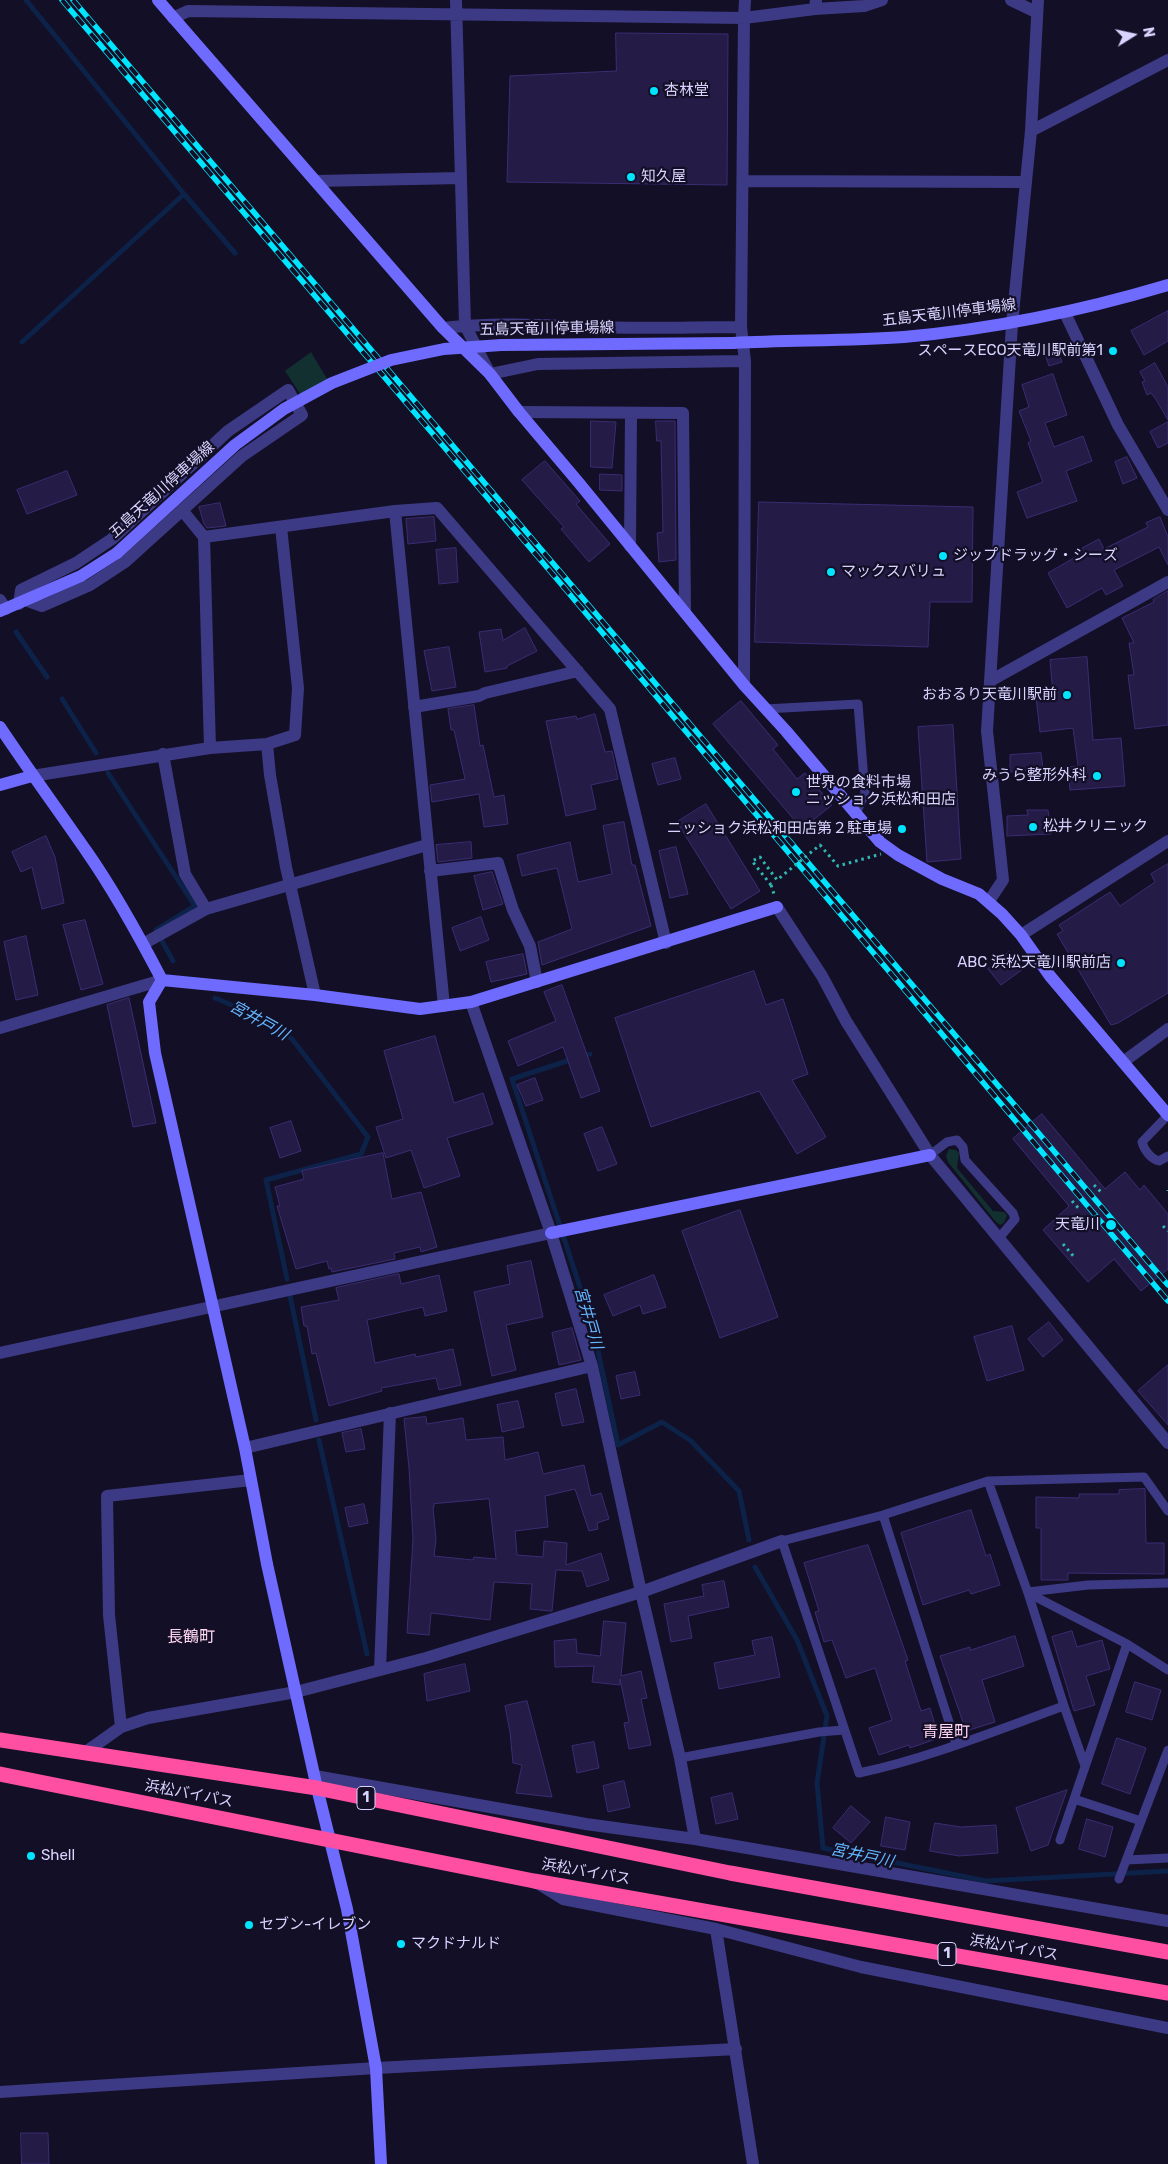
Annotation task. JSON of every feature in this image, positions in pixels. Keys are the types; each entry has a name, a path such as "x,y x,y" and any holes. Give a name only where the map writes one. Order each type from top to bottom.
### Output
{"highway":[{"name":"浜松バイパス","path":"0,1740 83,1754 316,1782 730,1873 1168,1952"},
{"name":"浜松バイパス","path":"0,1774 534,1881 1168,1992"}],"street":[{"path":"158,0 443,328 490,374 519,412 744,686 880,842 898,855 942,879 979,894 989,901 1021,935 1050,976 1168,1115"},
{"path":"456,0 465,326 490,374"},
{"path":"744,686 745,361 739,343 741,327 744,181 745,0"},
{"path":"173,18 188,11 744,18 816,5 864,6 882,0"},
{"path":"989,901 1003,880 987,731 1012,324 1031,131 1037,6 1011,0"},
{"path":"1031,131 1168,60"},
{"path":"316,181 461,178"},
{"path":"744,181 1025,182"},
{"name":"五島天竜川停車場線","path":"2,607 24,602 81,576 117,553 228,452 284,410 332,383 391,360 444,349 501,345 830,341 905,336 1012,324 1065,313 1168,285"},
{"path":"1065,313 1118,425 1168,510"},
{"path":"443,328 538,324 594,327 741,327"},
{"path":"490,374 538,364 745,361"},
{"path":"288,390 302,415 242,456 182,510 125,562 90,585 42,606 24,602 21,590 76,563 112,538 228,431 288,390"},
{"path":"519,412 683,414 685,612"},
{"path":"630,546 631,413"},
{"path":"204,537 395,511 437,508 610,709 666,943"},
{"path":"182,510 204,537 210,748"},
{"path":"395,511 444,1006"},
{"path":"0,785 32,776 163,754 267,744 295,735 298,688 281,527"},
{"path":"990,681 1168,582"},
{"path":"414,707 479,696 578,671"},
{"path":"0,727 32,776 153,939 162,980 149,1002 155,1053 214,1305 296,1692 346,1909 376,2068 381,2164"},
{"path":"267,744 270,775 290,885 315,995"},
{"path":"163,754 185,874 206,909"},
{"path":"1021,935 1168,841"},
{"path":"153,939 206,909 427,844"},
{"path":"430,871 498,863 513,910 530,946 537,982"},
{"path":"0,1028 162,980 315,995 420,1009 471,1002 777,907 822,976 846,1021 930,1155 1168,1443"},
{"path":"471,1002 557,1232 592,1366 641,1592 680,1758 695,1840"},
{"path":"1123,1062 1168,1029"},
{"path":"0,1353 57,1342 214,1305 930,1155"},
{"path":"245,1448 592,1366"},
{"path":"380,1670 390,1414"},
{"path":"121,1727 109,1616 107,1496 251,1480"},
{"path":"83,1754 121,1727 148,1718 296,1692 426,1658 641,1592 782,1541"},
{"path":"316,1782 695,1840 1168,1921"},
{"path":"534,1881 563,1899 716,1929 861,1967 1168,2028"},
{"path":"716,1929 753,2164"},
{"path":"0,2092 376,2068 736,2049"}],"lane":[{"path":"765,709 858,704 865,793 856,814"},
{"path":"1168,1115 1142,1142 1143,1147 1154,1160 1159,1161 1168,1156"},
{"path":"930,1155 947,1142 957,1140 962,1148 965,1160 1013,1213 1015,1219 999,1238"},
{"path":"1064,1706 956,1744 859,1773 841,1730 782,1541 883,1515 988,1481 1144,1477 1168,1511"},
{"path":"988,1481 1028,1592 1085,1766"},
{"path":"883,1515 956,1744"},
{"path":"1028,1592 1088,1585 1168,1583"},
{"path":"1028,1592 1127,1644 1168,1670"},
{"path":"1060,1840 1127,1644"},
{"path":"680,1758 819,1732 841,1730"},
{"path":"1119,1878 1168,1750"},
{"path":"1074,1799 1142,1821"},
{"path":"1125,1863 1168,1858"}],"path":[{"path":"771,885 752,861 760,857 777,880 820,845 838,866 881,854"},
{"path":"1094,1185 1101,1192"},
{"path":"1072,1201 1080,1210"},
{"path":"1163,1226 1168,1231"},
{"path":"1063,1244 1075,1258"}],"green space":[{"path":"311,352 329,382 302,397 285,371"},
{"path":"949,1149 956,1150 959,1153 957,1168 993,1211 1004,1212 1007,1215 1004,1223 1000,1225 995,1221 948,1162 946,1156"}],"building":[{"path":"616,33 728,34 727,185 507,182 510,76 616,71"},
{"path":"1168,311 1168,341 1144,355 1131,331"},
{"path":"1056,345 1062,362 1049,366 1043,349"},
{"path":"1155,363 1168,387 1168,420 1151,393 1147,395 1142,382 1145,381 1140,372"},
{"path":"1053,374 1067,415 1045,423 1054,447 1083,436 1092,461 1066,471 1077,501 1027,518 1017,492 1043,482 1028,443 1031,441 1019,411 1029,407 1022,385"},
{"path":"591,421 616,422 612,468 591,467"},
{"path":"656,421 675,421 676,560 659,562 657,533 663,532 661,441 657,441"},
{"path":"1168,422 1168,443 1158,448 1150,432"},
{"path":"1127,457 1137,478 1123,484 1115,462"},
{"path":"545,461 580,501 576,504 610,544 589,562 561,529 564,527 522,480"},
{"path":"67,471 77,495 27,514 17,490"},
{"path":"600,474 622,475 622,491 600,490"},
{"path":"759,502 973,507 972,602 930,602 928,647 755,642"},
{"path":"220,503 226,526 207,528 199,507"},
{"path":"434,517 436,541 408,544 406,519"},
{"path":"1160,517 1168,537 1168,565 1159,547 1114,570 1123,586 1106,595 1102,588 1067,608 1048,573 1084,552 1082,548 1099,539 1104,549 1148,527 1146,523"},
{"path":"456,548 458,582 439,584 436,550"},
{"path":"1168,591 1168,725 1135,729 1128,675 1134,675 1129,643 1134,643 1122,618 1154,602 1153,600"},
{"path":"525,628 537,651 507,666 507,668 485,672 479,632 501,629 503,640"},
{"path":"449,647 456,687 432,691 424,651"},
{"path":"1087,657 1093,740 1121,738 1125,786 1070,790 1068,767 1078,766 1073,728 1040,732 1036,697 1053,694 1050,660"},
{"path":"741,701 778,745 773,749 797,779 805,773 832,805 802,829 713,724"},
{"path":"474,705 480,746 483,745 494,797 504,795 508,824 484,827 479,794 432,802 430,785 465,779 454,730 451,730 448,709"},
{"path":"595,714 605,752 612,751 618,779 591,785 596,809 566,816 546,721 576,716 577,719"},
{"path":"953,725 961,859 927,862 918,727"},
{"path":"1041,753 1043,769 1010,772 1010,755"},
{"path":"675,758 681,779 658,785 652,764"},
{"path":"706,804 760,891 731,909 677,822"},
{"name":"松井クリニック","path":"1027,810 1048,810 1051,834 1007,836 1007,816 1028,815"},
{"path":"624,822 632,865 635,865 651,926 542,965 538,942 572,929 557,868 522,876 517,855 570,842 578,882 612,874 603,826"},
{"path":"46,836 55,857 64,903 42,909 32,867 21,872 12,852"},
{"path":"471,842 472,858 438,862 436,845"},
{"path":"676,847 688,894 670,898 659,851"},
{"name":"ABC 浜松天竜川駅前店","path":"1168,864 1168,993 1118,1023 1111,1025 1057,934 1063,931 1059,925 1110,892 1120,906 1155,882 1151,874"},
{"path":"492,872 503,904 483,910 474,876"},
{"path":"481,917 489,940 460,951 452,928"},
{"path":"85,920 103,984 81,990 63,925"},
{"path":"26,936 38,995 16,1000 4,942"},
{"path":"1009,952 1023,969 1001,985 988,969"},
{"path":"523,954 527,974 491,982 486,962"},
{"path":"754,971 766,1005 783,999 808,1074 792,1080 826,1137 797,1154 759,1091 651,1127 615,1018"},
{"path":"562,985 600,1091 581,1098 563,1047 518,1066 508,1041 556,1021 544,992"},
{"path":"129,998 156,1123 133,1127 107,1005"},
{"path":"435,1036 454,1103 483,1093 493,1124 447,1138 460,1176 424,1188 411,1150 386,1158 376,1127 403,1119 384,1051"},
{"path":"535,1078 543,1100 526,1106 517,1085"},
{"path":"1042,1114 1105,1189 1125,1172 1140,1190 1144,1185 1168,1214 1168,1269 1141,1291 1114,1259 1088,1282 1043,1230 1069,1206 1013,1139"},
{"path":"291,1121 301,1151 280,1158 270,1128"},
{"path":"602,1127 617,1164 598,1171 584,1134"},
{"path":"383,1153 392,1199 421,1192 437,1247 421,1252 420,1247 394,1253 395,1259 332,1272 327,1261 296,1269 277,1206 280,1206 275,1187 304,1179 302,1171"},
{"path":"740,1210 778,1317 720,1338 682,1231"},
{"path":"531,1261 543,1317 506,1325 516,1370 492,1376 474,1292 510,1284 507,1266"},
{"path":"399,1274 401,1284 439,1275 447,1311 425,1316 423,1307 367,1320 375,1363 415,1354 416,1357 453,1349 461,1385 439,1390 436,1378 381,1388 382,1391 329,1406 316,1353 312,1354 307,1326 304,1326 301,1307 339,1300 336,1288"},
{"path":"654,1275 666,1307 643,1314 640,1305 613,1316 604,1295"},
{"path":"1049,1322 1063,1340 1043,1357 1028,1339"},
{"path":"1012,1326 1024,1370 987,1381 974,1337"},
{"path":"572,1328 581,1360 559,1365 552,1333"},
{"path":"1168,1365 1168,1425 1138,1391"},
{"path":"635,1372 640,1395 621,1399 616,1376"},
{"path":"576,1389 584,1422 562,1426 555,1394"},
{"path":"518,1401 524,1427 502,1432 497,1405"},
{"path":"426,1417 427,1424 463,1418 466,1440 503,1437 505,1460 538,1452 543,1474 584,1465 591,1496 601,1493 609,1519 597,1523 598,1529 589,1531 575,1489 545,1496 548,1527 515,1531 517,1555 543,1557 544,1541 567,1543 566,1565 601,1553 609,1580 587,1587 582,1571 556,1570 552,1611 530,1609 532,1584 494,1582 490,1620 431,1613 429,1635 407,1633 413,1539 404,1419","holes":["489,1499 496,1559 474,1557 473,1560 434,1556 436,1539 434,1504"]},
{"path":"361,1429 365,1449 346,1452 342,1433"},
{"path":"1145,1489 1146,1543 1164,1543 1164,1574 1068,1573 1068,1580 1041,1580 1041,1528 1036,1528 1036,1497 1079,1498 1079,1494 1119,1494 1119,1490"},
{"path":"364,1504 368,1523 349,1527 345,1508"},
{"path":"971,1510 986,1556 990,1554 1000,1585 971,1594 969,1590 923,1605 901,1533"},
{"path":"868,1545 908,1660 905,1661 921,1711 930,1708 939,1738 910,1748 909,1745 879,1755 869,1728 892,1720 875,1668 846,1678 832,1640 824,1642 815,1612 819,1611 804,1563"},
{"path":"724,1581 729,1607 688,1616 692,1638 671,1642 664,1604 704,1596 702,1585"},
{"path":"604,1621 626,1623 621,1676 641,1671 647,1698 641,1699 651,1745 629,1749 624,1723 629,1722 620,1679 620,1685 592,1682 594,1666 555,1667 554,1641 576,1639 577,1653 600,1656"},
{"path":"1072,1631 1077,1647 1102,1640 1110,1669 1086,1676 1095,1705 1074,1711 1052,1637"},
{"path":"1015,1636 1024,1666 982,1680 995,1722 966,1731 940,1656 970,1647 970,1650"},
{"path":"772,1637 780,1677 719,1689 714,1663 755,1655 752,1641"},
{"path":"465,1664 470,1691 427,1701 424,1674"},
{"path":"1135,1682 1161,1690 1152,1720 1126,1712"},
{"path":"527,1701 552,1797 516,1793 522,1765 513,1763 505,1706"},
{"path":"1117,1738 1146,1748 1130,1794 1102,1784"},
{"path":"594,1742 599,1768 577,1773 572,1746"},
{"path":"624,1781 630,1807 608,1812 603,1786"},
{"path":"1067,1790 1048,1845 1031,1851 1016,1808"},
{"path":"732,1793 738,1819 716,1824 711,1798"},
{"path":"851,1806 870,1822 851,1843 833,1828"},
{"path":"886,1817 910,1822 905,1850 881,1846"},
{"path":"1087,1819 1113,1827 1105,1857 1079,1849"},
{"path":"935,1823 961,1827 996,1825 998,1853 959,1856 930,1851"},
{"path":"21,2133 48,2133 49,2164 22,2164"}],"waterway":[{"path":"26,0 184,194 235,253"},
{"path":"22,342 184,194"},
{"name":"宮井戸川","path":"16,632 47,677"},
{"name":"宮井戸川","path":"62,699 96,753"},
{"name":"宮井戸川","path":"108,773 195,906 156,930 173,961"},
{"name":"宮井戸川","path":"215,998 253,1014 292,1039 368,1137 361,1154 266,1180 287,1279"},
{"name":"宮井戸川","path":"581,1057 590,1054"},
{"name":"宮井戸川","path":"573,1059 512,1079 593,1327 618,1445 662,1422 691,1441 739,1491 749,1540"},
{"name":"宮井戸川","path":"290,1296 316,1420"},
{"name":"宮井戸川","path":"319,1440 367,1654"},
{"name":"宮井戸川","path":"755,1567 797,1640 827,1716 817,1783 823,1848 986,1881 1168,1871"}],"railway":[{"path":"62,0 556,578 1168,1301"},
{"path":"73,0 1168,1285"}],"place":[{"name":"杏林堂","path":"654,91"},
{"name":"知久屋","path":"631,177"},
{"name":"スペースECO天竜川駅前第1","path":"1113,351"},
{"name":"ジップドラッグ・シーズ","path":"943,556"},
{"name":"マックスバリュ","path":"831,572"},
{"name":"おおるり天竜川駅前","path":"1067,695"},
{"name":"みうら整形外科","path":"1097,776"},
{"name":"世界の食料市場 ニッショク浜松和田店","path":"796,792"},
{"name":"松井クリニック","path":"1033,827"},
{"name":"ニッショク浜松和田店第２駐車場","path":"902,829"},
{"name":"ABC 浜松天竜川駅前店","path":"1121,963"},
{"name":"天竜川","path":"1111,1225"},
{"name":"Shell","path":"31,1856"},
{"name":"セブン-イレブン","path":"249,1925"},
{"name":"マクドナルド","path":"401,1944"}],"district":[{"name":"長鶴町","path":"191,1637"},
{"name":"青屋町","path":"946,1732"}]}
